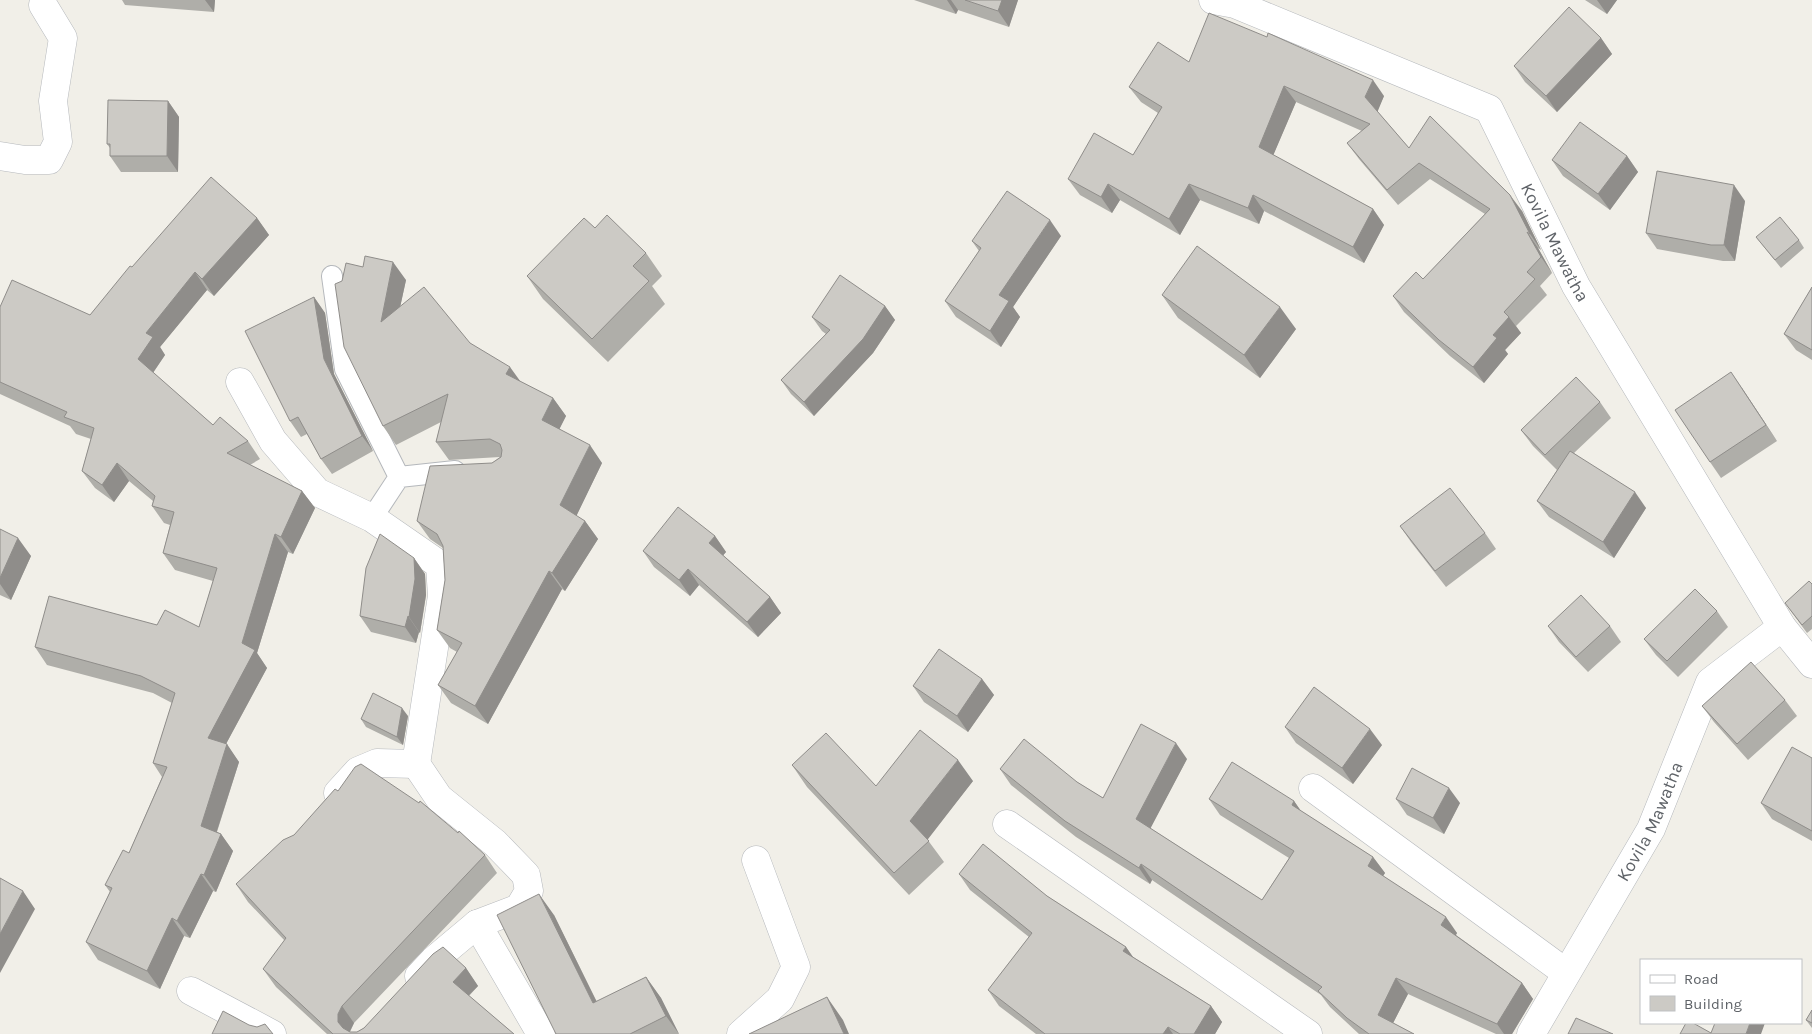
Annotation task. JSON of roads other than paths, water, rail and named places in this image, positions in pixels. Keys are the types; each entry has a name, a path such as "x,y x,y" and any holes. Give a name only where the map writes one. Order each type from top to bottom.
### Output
{"street":[{"name":"Kovila Mawatha","path":"1213,0 1234,4 1489,109 1576,286 1782,627 1812,664"},
{"path":"0,156 26,160 49,160 58,142 53,101 63,38 43,5"},
{"path":"240,382 273,441 317,492 372,518 440,565 442,596 416,764 439,798 495,843 526,875 529,891 519,908 477,924 434,960 403,994"},
{"name":"Kovila Mawatha","path":"1531,1034 1651,828 1710,682 1782,627"},
{"path":"319,814 358,771 377,763 416,764"},
{"path":"1313,788 1566,972"},
{"path":"1007,824 1308,1034"},
{"path":"742,1034 780,999 796,967 756,860"},
{"path":"477,924 541,1034"},
{"path":"190,992 272,1034"}],"lane":[{"path":"332,276 345,369 399,477"},
{"path":"399,477 476,470"},
{"path":"372,518 399,477"}]}
